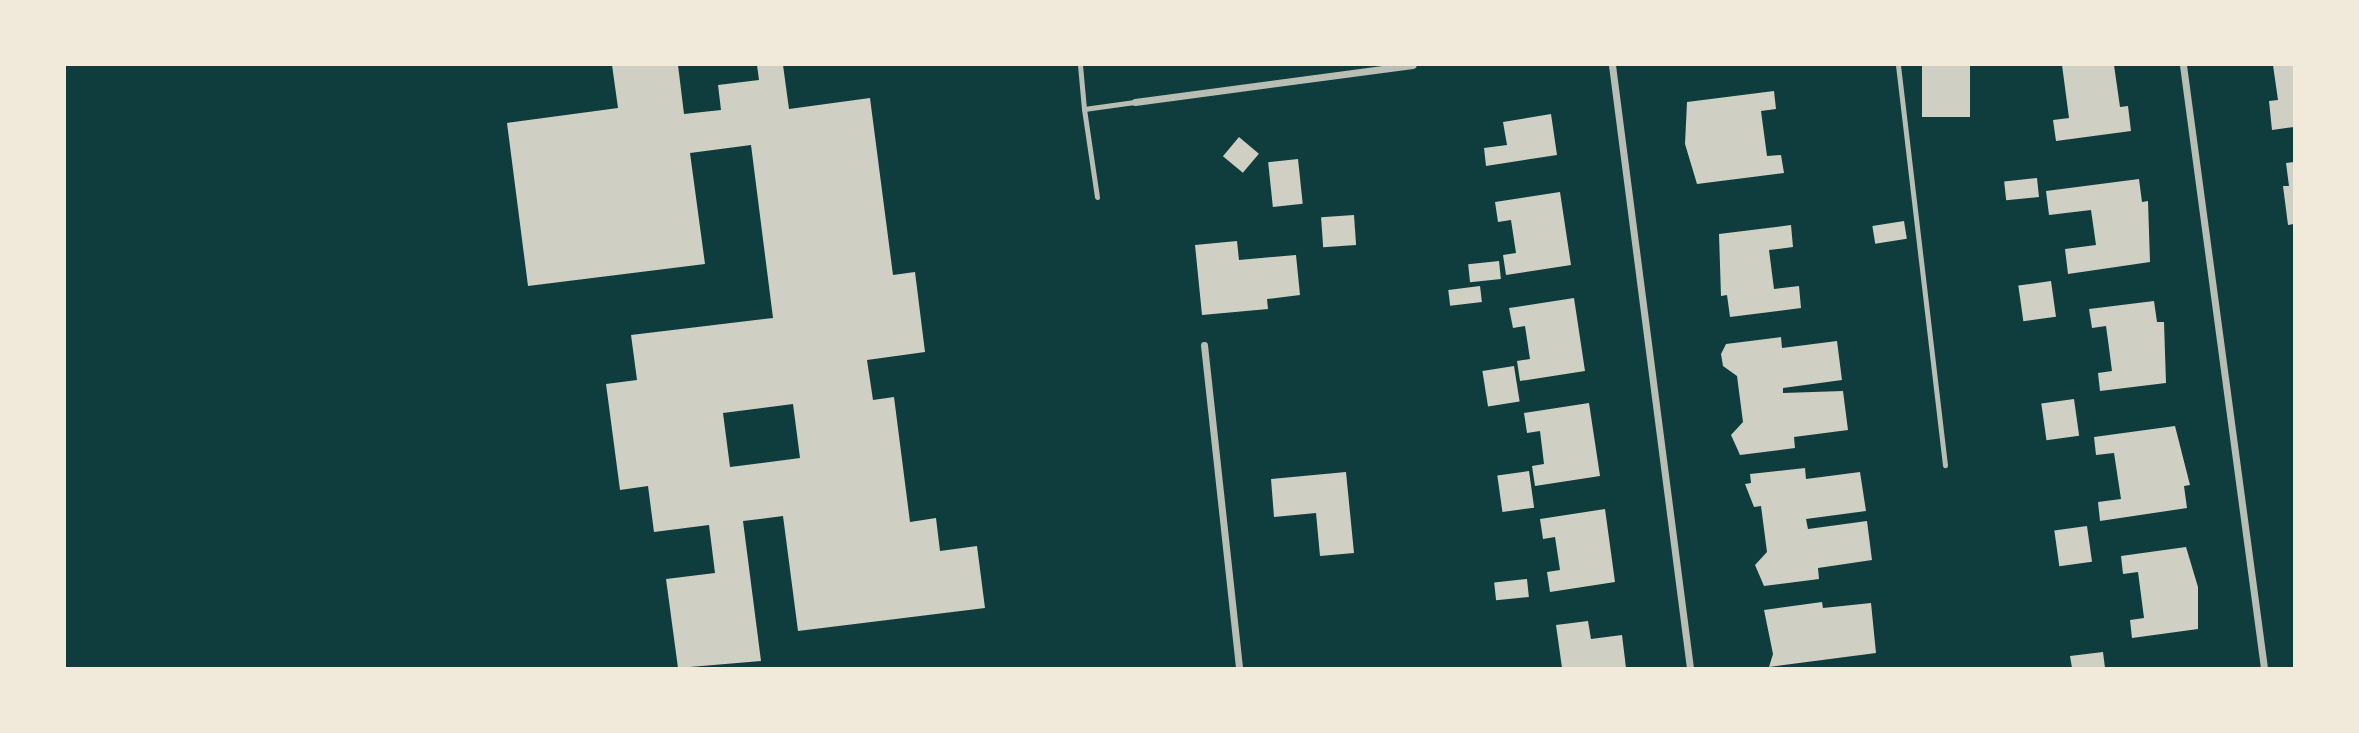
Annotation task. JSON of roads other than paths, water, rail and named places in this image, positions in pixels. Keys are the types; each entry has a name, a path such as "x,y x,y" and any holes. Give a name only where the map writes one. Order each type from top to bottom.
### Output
{"street":[{"path":"1135,102 1413,65"},
{"path":"1612,65 1690,668"},
{"path":"2183,65 2264,668"},
{"path":"1204,345 1239,668"}],"lane":[{"path":"1080,65 1097,197"},
{"path":"1898,65 1945,465"},
{"path":"1084,109 1135,102"}]}
